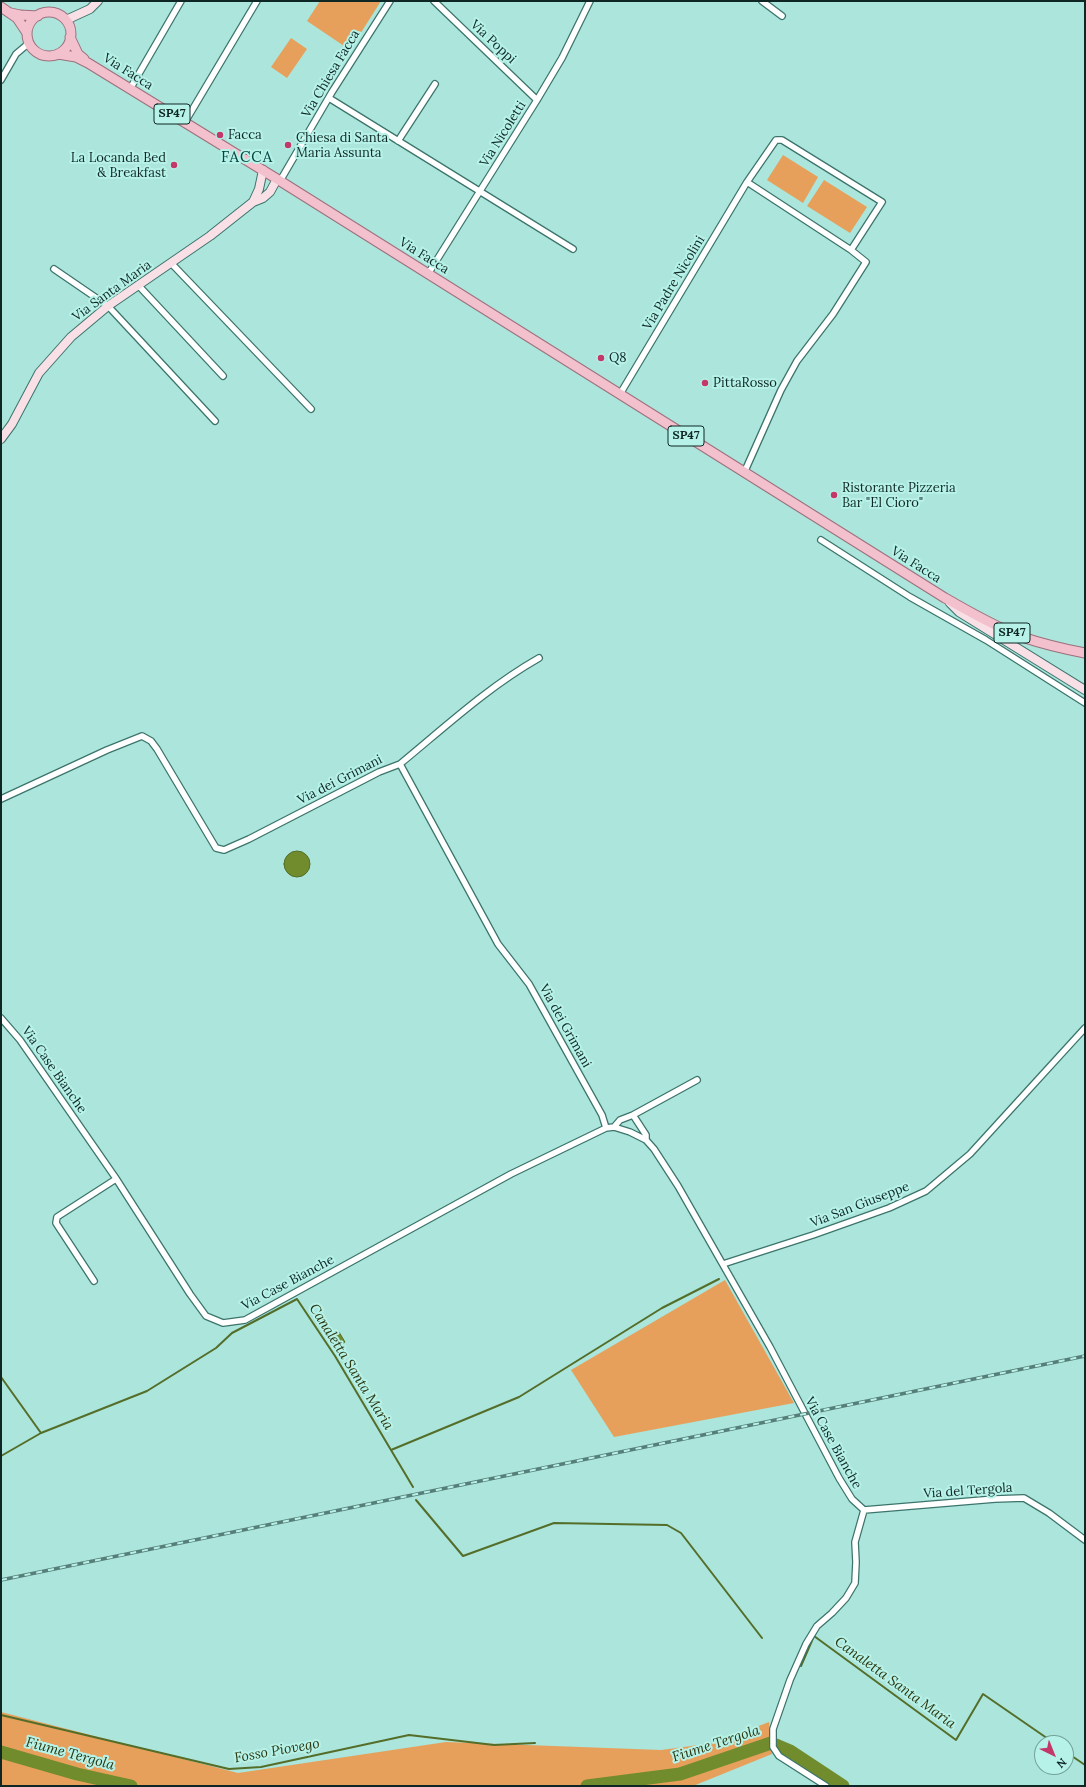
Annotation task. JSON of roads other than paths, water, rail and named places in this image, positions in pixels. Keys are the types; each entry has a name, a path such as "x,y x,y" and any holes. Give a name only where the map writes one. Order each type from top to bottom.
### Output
{"main road":[{"path":"27,33 31,21 46,12 55,13 66,20 82,14 98,1"},
{"path":"1,7 17,18 27,33 29,43"},
{"path":"11,13 38,16"},
{"name":"SP47","path":"66,20 69,26 70,37"},
{"path":"58,54 65,48 70,37"},
{"name":"Via Facca","path":"70,37 78,54 88,63"},
{"name":"SP47","path":"29,43 34,50 40,54 48,56 58,54"},
{"name":"Via Facca","path":"58,54 76,57 88,63 263,170 945,598 995,626 1022,637 1085,653"},
{"path":"253,202 259,189 263,170"},
{"name":"Via Santa Maria","path":"1,439 12,424 39,373 71,337 108,306 171,263 253,202 263,198 270,192 278,180"},
{"path":"945,598 960,612 1085,690"}],"street":[{"path":"130,89 181,1"},
{"path":"184,122 257,1"},
{"name":"Via Chiesa Facca","path":"278,180 390,1"},
{"name":"Via Poppi","path":"434,1 537,100"},
{"name":"Via Nicoletti","path":"428,274 562,58 590,1"},
{"path":"762,1 782,16"},
{"path":"1,80 16,54 29,43"},
{"path":"398,141 435,84"},
{"path":"329,98 480,190 573,249"},
{"name":"Via Padre Nicolini","path":"620,394 772,142 782,140 882,202 851,250"},
{"path":"744,473 781,390 797,362 833,314 866,262 851,250 747,182"},
{"name":"Via Santa Maria","path":"171,263 311,409"},
{"path":"54,269 108,306 215,421"},
{"path":"138,285 223,376"},
{"path":"821,540 910,597 986,640 1085,703"},
{"path":"400,764 464,710 515,672 539,658"},
{"name":"Via dei Grimani","path":"1,799 107,750 142,736 151,741 157,749 216,848 224,850 378,772 400,764 498,944 529,984 602,1115 606,1128"},
{"name":"Via Case Bianche","path":"1,1018 20,1040 116,1179 206,1316 223,1323 244,1320 511,1174 606,1128 614,1128 646,1140 654,1149 678,1186 723,1264 770,1347 839,1478 852,1499 864,1510"},
{"name":"Via San Giuseppe","path":"723,1264 882,1210 926,1191 970,1154 1085,1028"},
{"path":"614,1128 620,1120 633,1115 697,1080"},
{"name":"Via Case Bianche","path":"633,1115 646,1135 646,1140"},
{"path":"94,1282 56,1223 57,1217 116,1179"},
{"name":"Via del Tergola","path":"864,1510 1024,1498 1049,1512 1085,1540"},
{"path":"826,1786 779,1756 773,1748 775,1720 806,1644 817,1626 832,1614 846,1598 855,1583 856,1562 854,1542 864,1510"}],"waterway":[{"path":"391,1450 519,1397 662,1308 719,1279"},
{"name":"Canaletta Santa Maria","path":"1,1377 41,1433 147,1391 216,1348 232,1333 297,1299 335,1356 413,1487"},
{"path":"1,1456 41,1433"},
{"name":"Canaletta Santa Maria","path":"416,1500 463,1556 554,1523 667,1525 681,1533 762,1638"},
{"name":"Canaletta Santa Maria","path":"801,1666 814,1636 956,1740 983,1694 1042,1735"},
{"name":"Fosso Piovego","path":"1,1715 229,1769 261,1767 409,1735 494,1745 535,1743"},
{"name":"Fiume Tergola","path":"587,1786 680,1774 771,1743 790,1751 843,1786"},
{"name":"Fiume Tergola","path":"1,1752 77,1774 131,1786"},
{"name":"Canaletta Santa Maria","path":"1074,1757 1085,1765"}],"railway":[{"path":"1,1580 1085,1356"}],"place":[{"name":"Facca","path":"220,135"},
{"name":"Chiesa di Santa Maria Assunta","path":"288,145"},
{"name":"La Locanda Bed & Breakfast","path":"174,165"},
{"name":"Q8","path":"601,358"},
{"name":"PittaRosso","path":"705,383"},
{"name":"Ristorante Pizzeria Bar \"El Cioro\"","path":"834,495"}],"district":[{"name":"FACCA","path":"247,158"}]}
